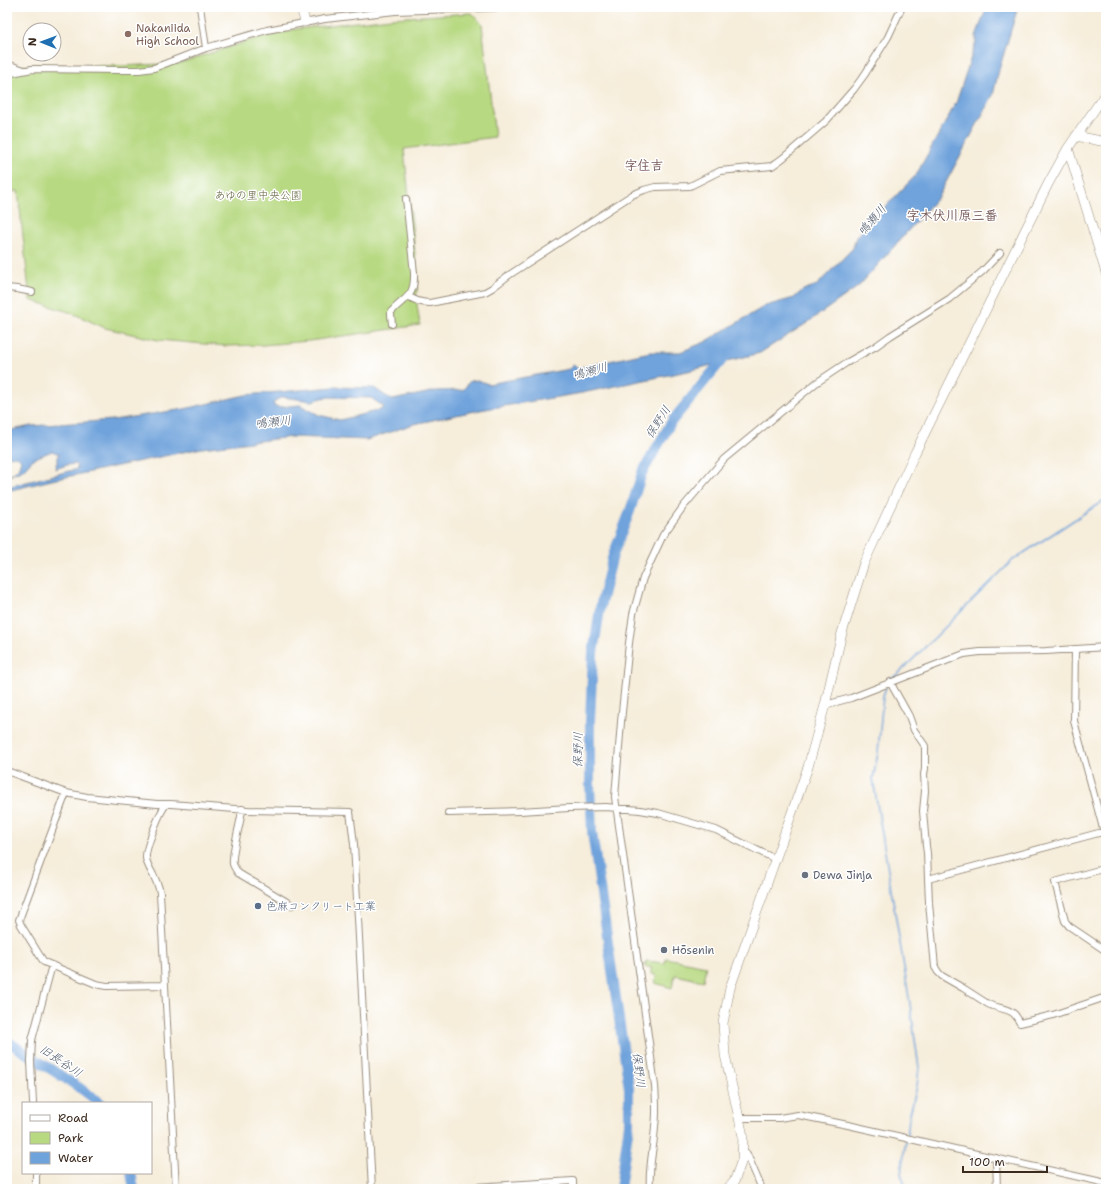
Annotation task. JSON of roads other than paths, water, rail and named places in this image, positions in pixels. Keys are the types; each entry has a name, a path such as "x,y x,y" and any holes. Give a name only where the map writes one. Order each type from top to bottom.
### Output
{"street":[{"path":"200,7 206,48"},
{"path":"301,7 305,22"},
{"path":"7,74 24,70 139,70 154,68 206,48 267,30 305,22 350,15 395,11 512,7"},
{"path":"408,296 422,303 430,303 485,292 632,195 644,190 655,188 690,186 720,171 772,166 826,121 854,89 888,36 902,7"},
{"path":"7,64 24,70"},
{"path":"727,1189 734,1182 742,1160 743,1136 725,1055 723,1023 730,988 808,767 826,705 842,633 864,564 922,439 1048,184 1068,148 1106,93"},
{"path":"1076,136 1106,142"},
{"path":"1068,148 1106,273"},
{"path":"392,324 390,315 391,312 408,296 412,290 414,278 406,199"},
{"path":"650,1189 649,1176 657,1103 656,1086 615,797 621,722 633,614 644,578 663,535 683,507 724,459 816,383 949,299 983,271 1000,253"},
{"path":"7,288 32,292"},
{"path":"826,705 851,698 964,654 980,652 1046,651 1106,647"},
{"path":"1076,648 1074,721 1105,831 1106,844"},
{"path":"890,682 909,716 914,730 925,746 925,786 923,811 934,962 938,972 942,976 988,1004 1015,1014 1020,1023 1052,1015 1106,996"},
{"path":"7,771 75,796 242,809 350,812 354,844 372,1189"},
{"path":"66,793 20,920 21,925 44,962 96,984 165,985"},
{"path":"166,804 162,810 147,847 146,858 159,886 176,1189"},
{"path":"448,813 606,807 658,813 716,830 776,859"},
{"path":"242,809 234,852 234,867 238,873 292,904"},
{"path":"928,879 1105,831"},
{"path":"1106,868 1055,882 1065,921 1069,926 1106,951"},
{"path":"33,1102 31,1061 32,1040 52,965"},
{"path":"739,1118 779,1118 798,1115 848,1124 1106,1183"},
{"path":"742,1149 746,1154 762,1189"},
{"path":"996,1158 997,1189"},
{"path":"36,1174 36,1189"},
{"path":"442,1189 573,1181 573,1189"}],"water":[{"name":"鳴瀬川","path":"987,7 1018,7 993,95 938,197 859,286 807,323 760,353 688,371 582,393 480,410 414,424 367,440 292,437 202,448 7,491 7,487 77,469 76,464 55,469 59,454 52,451 33,459 23,470 9,476 18,469 21,460 17,456 7,457 7,431 31,426 113,420 184,409 245,395 333,387 374,388 392,400 436,391 463,390 470,381 478,380 488,384 569,369 573,365 578,368 650,352 680,352 705,342 765,306 794,298 803,290 817,285 853,248 856,237 916,175 956,103 976,42 976,36","holes":["282,397 312,401 326,397 371,398 384,407 380,410 340,420 319,415 300,405 278,407 273,405 275,401"]}],"waterway":[{"name":"保野川","path":"620,1189 629,1124 629,1088 592,832 590,721 593,653 601,603 613,555 630,511 642,473 672,421 728,353"},
{"path":"889,679 897,675 1013,560 1106,499"},
{"path":"886,687 883,696 878,753 873,779 919,1068 917,1086 909,1118 907,1137"},
{"name":"旧長谷川","path":"7,1041 80,1088 99,1102"},
{"path":"906,1140 901,1174 907,1189"},
{"name":"旧長谷川","path":"131,1174 134,1189"}],"place":[{"name":"Nakaniida High School","path":"128,34"},
{"name":"Dewa Jinja","path":"805,875"},
{"name":"色麻コンクリート工業","path":"258,906"},
{"name":"Hōsenin","path":"664,950"}],"district":[{"name":"字住吉","path":"644,165"},
{"name":"字木伏川原三番","path":"952,215"}],"park label":[{"name":"あゆの里中央公園","path":"258,195"}]}
